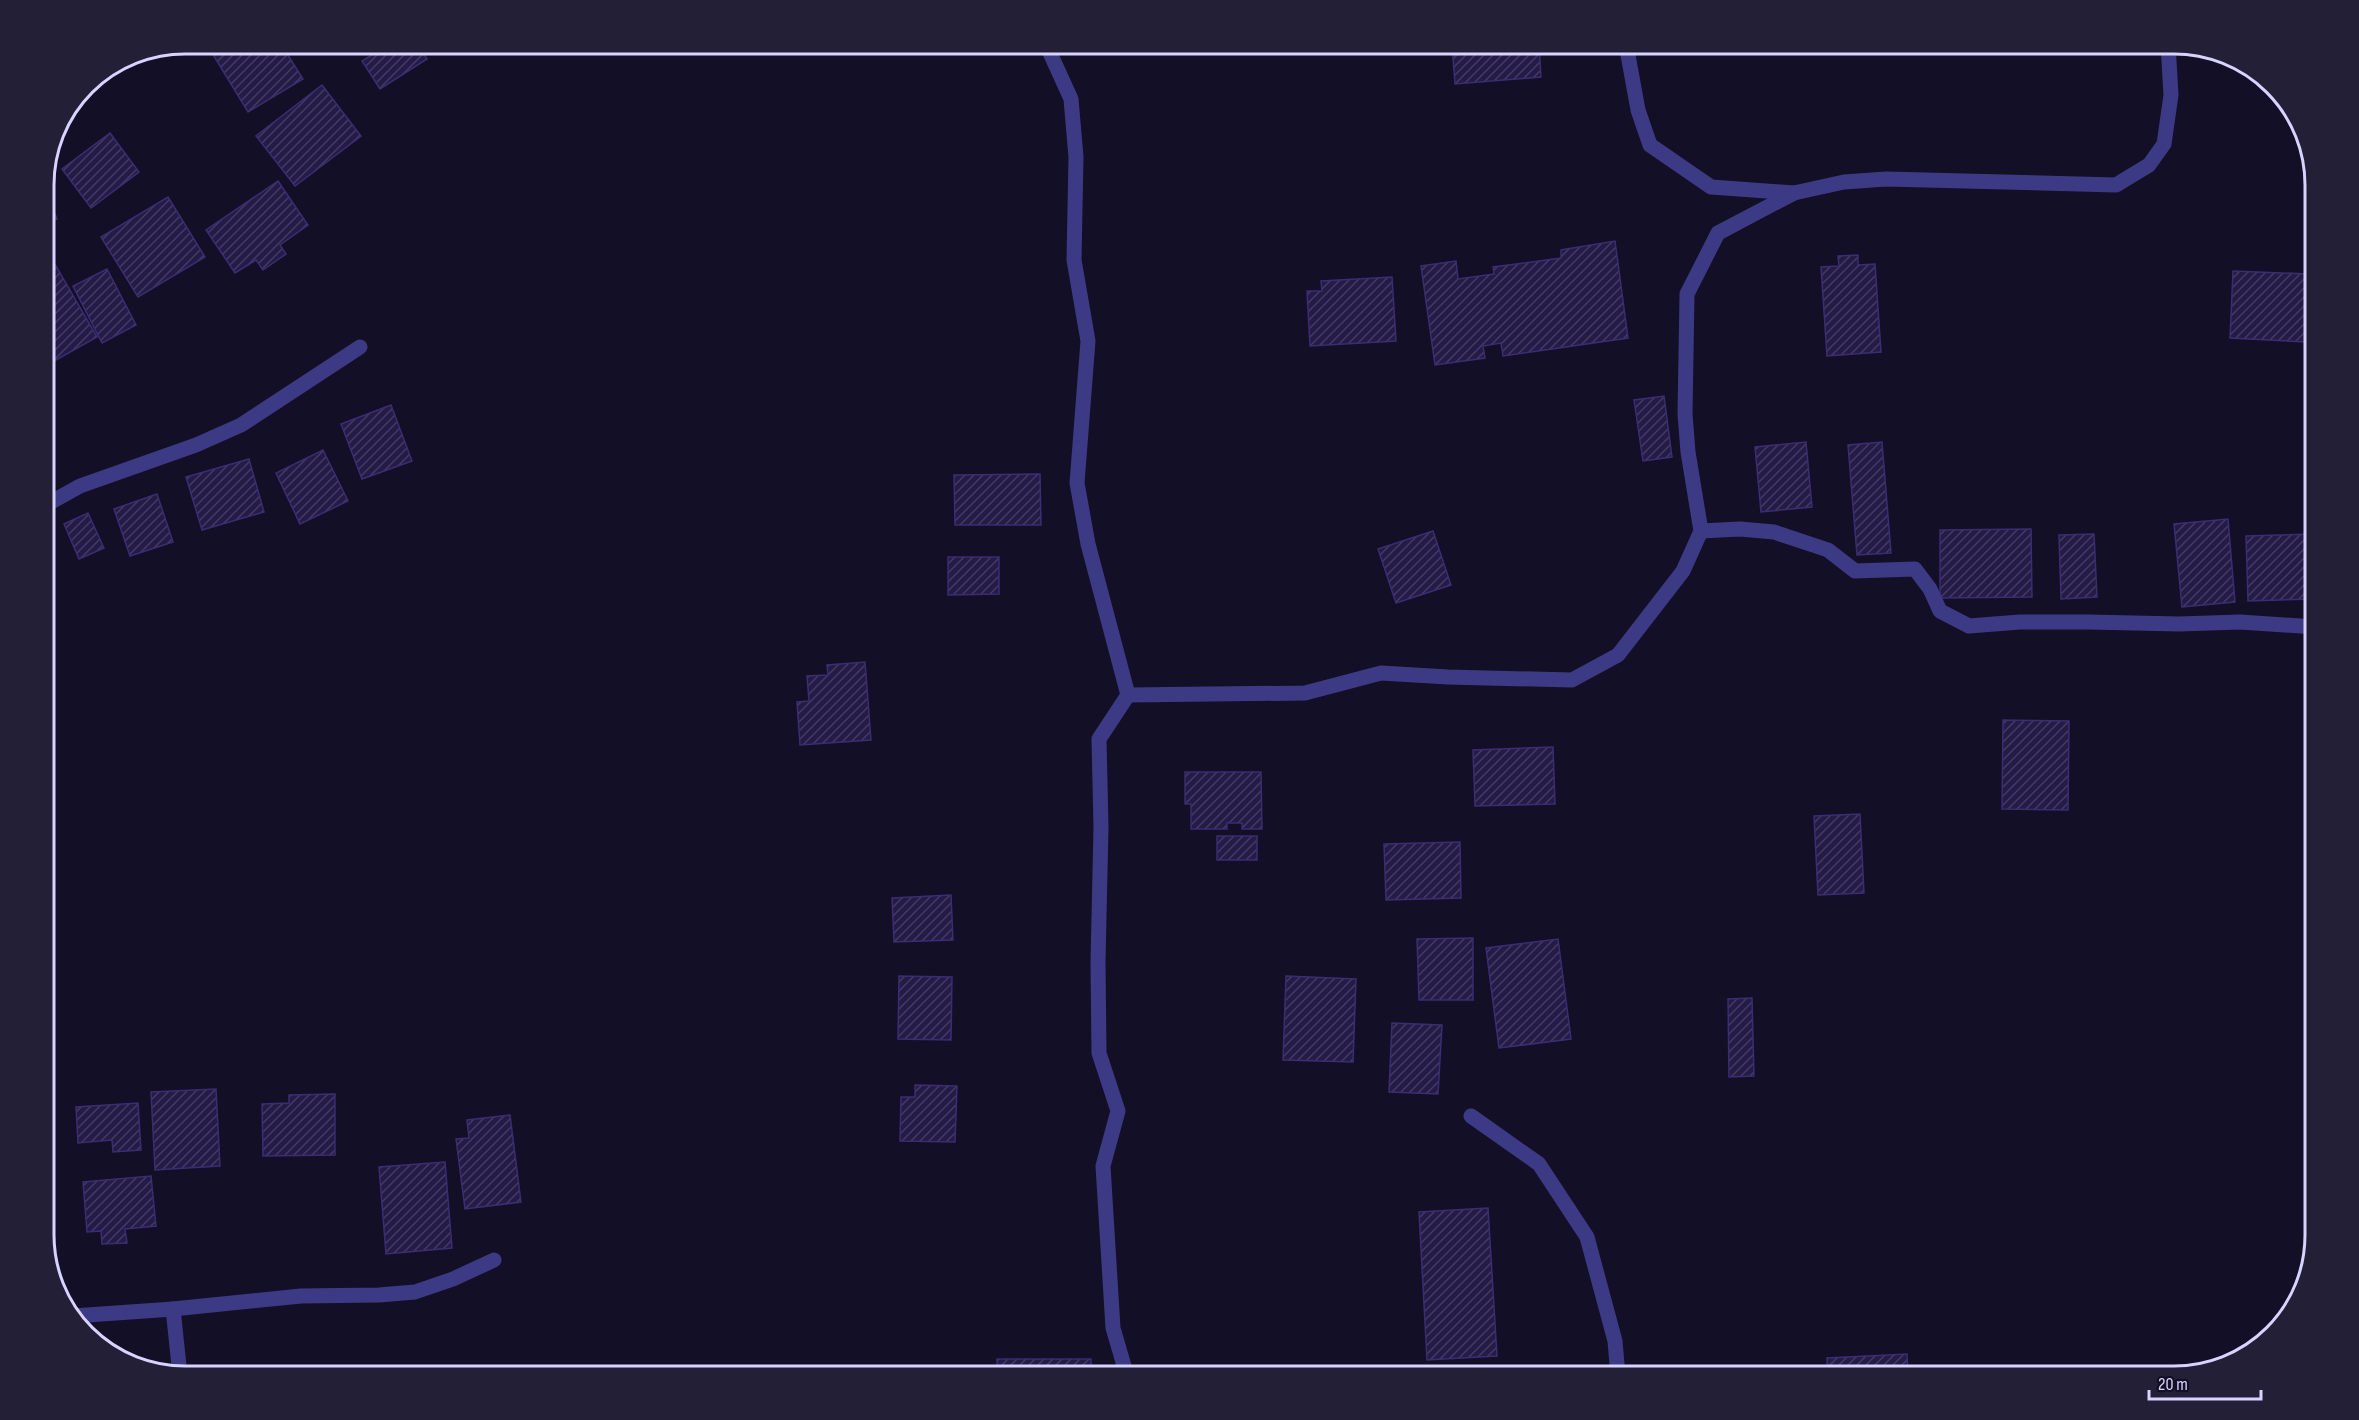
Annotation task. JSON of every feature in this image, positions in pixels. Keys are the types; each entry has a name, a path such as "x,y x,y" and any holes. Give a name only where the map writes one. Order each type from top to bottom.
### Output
{"street":[{"path":"1051,54 1071,99 1076,157 1074,260 1088,341 1077,483 1088,544 1128,694 1099,739 1101,827 1098,962 1099,1053 1118,1111 1103,1166 1113,1328 1124,1366"},
{"path":"1628,54 1638,110 1650,145 1711,187 1794,193"},
{"path":"1128,694 1305,693 1381,673 1572,680 1618,655 1683,571 1701,531 1688,452 1685,414 1687,294 1718,233 1794,193 1844,182 1886,179 2116,185 2150,165 2164,144 2171,95 2169,54"},
{"path":"54,500 80,486 196,445 242,425 360,347"},
{"path":"1701,531 1740,529 1774,532 1828,550 1855,571 1915,569 1930,589 1940,611 1969,626 2020,622 2179,624 2240,622 2305,626"},
{"path":"1471,1116 1539,1164 1587,1237 1615,1341 1617,1366"},
{"path":"82,1315 301,1296 415,1292 453,1279 494,1260"},
{"path":"173,1309 179,1366"}],"building":[{"path":"213,54 287,54 303,79 248,112"},
{"path":"374,54 424,54 427,59 380,89 362,61"},
{"path":"1453,54 1540,54 1541,77 1455,84"},
{"path":"322,85 361,136 295,186 256,136"},
{"path":"110,133 139,172 91,208 62,169"},
{"path":"278,181 308,225 280,245 286,254 263,270 256,260 235,273 206,230"},
{"path":"168,197 205,257 138,297 101,237"},
{"path":"1615,241 1628,338 1503,356 1501,343 1483,346 1485,358 1435,365 1421,266 1456,261 1458,279 1494,274 1493,267 1561,258 1561,250"},
{"path":"1858,255 1858,265 1875,264 1881,352 1827,356 1821,267 1839,266 1838,256"},
{"path":"54,262 97,337 54,361"},
{"path":"107,269 136,325 102,343 73,286"},
{"path":"2233,271 2305,274 2305,342 2230,338"},
{"path":"1392,277 1396,341 1310,346 1307,291 1322,291 1321,281"},
{"path":"1664,396 1672,457 1643,461 1634,400"},
{"path":"391,405 412,461 362,479 341,424"},
{"path":"1806,442 1812,507 1761,512 1755,447"},
{"path":"1882,442 1891,553 1857,555 1848,445"},
{"path":"323,450 348,501 300,524 276,473"},
{"path":"249,459 264,512 202,530 186,477"},
{"path":"1040,474 1041,525 955,525 954,475"},
{"path":"157,494 173,542 130,556 114,509"},
{"path":"88,513 104,548 79,559 64,524"},
{"path":"2228,519 2235,602 2182,607 2174,524"},
{"path":"2031,529 2032,597 1940,598 1940,530"},
{"path":"1433,531 1451,585 1396,603 1378,549"},
{"path":"2094,534 2097,597 2061,599 2059,535"},
{"path":"2305,534 2305,599 2248,601 2246,536"},
{"path":"948,557 999,557 999,594 948,595"},
{"path":"865,662 871,740 800,745 797,702 809,701 807,676 828,675 827,665"},
{"path":"2003,720 2069,721 2068,810 2002,809"},
{"path":"1553,747 1555,804 1475,806 1473,750"},
{"path":"1185,772 1261,772 1262,829 1242,829 1242,823 1227,823 1227,829 1191,829 1191,804 1185,804"},
{"path":"1860,814 1864,893 1818,895 1814,816"},
{"path":"1217,836 1257,836 1257,860 1217,860"},
{"path":"1460,842 1461,898 1386,900 1384,844"},
{"path":"951,895 953,940 894,942 892,898"},
{"path":"1473,938 1473,1000 1419,1000 1417,939"},
{"path":"1558,939 1571,1039 1499,1048 1486,948"},
{"path":"899,976 952,977 951,1040 898,1039"},
{"path":"1286,976 1356,979 1353,1062 1283,1060"},
{"path":"1752,998 1754,1076 1729,1077 1728,999"},
{"path":"1392,1023 1442,1025 1438,1094 1389,1092"},
{"path":"915,1085 957,1086 955,1142 900,1141 901,1097 915,1097"},
{"path":"216,1089 220,1166 155,1170 151,1092"},
{"path":"335,1094 335,1155 263,1156 262,1104 289,1103 289,1095"},
{"path":"138,1103 141,1150 113,1152 112,1140 78,1143 76,1107"},
{"path":"510,1115 521,1202 465,1209 456,1139 469,1138 467,1120"},
{"path":"445,1162 452,1248 386,1254 379,1167"},
{"path":"151,1176 156,1226 125,1229 127,1243 102,1244 101,1231 87,1232 83,1182"},
{"path":"1488,1208 1497,1356 1427,1360 1419,1212"},
{"path":"1907,1354 1908,1366 1827,1366 1827,1358"},
{"path":"997,1359 1091,1359 1091,1366 997,1366"}]}
